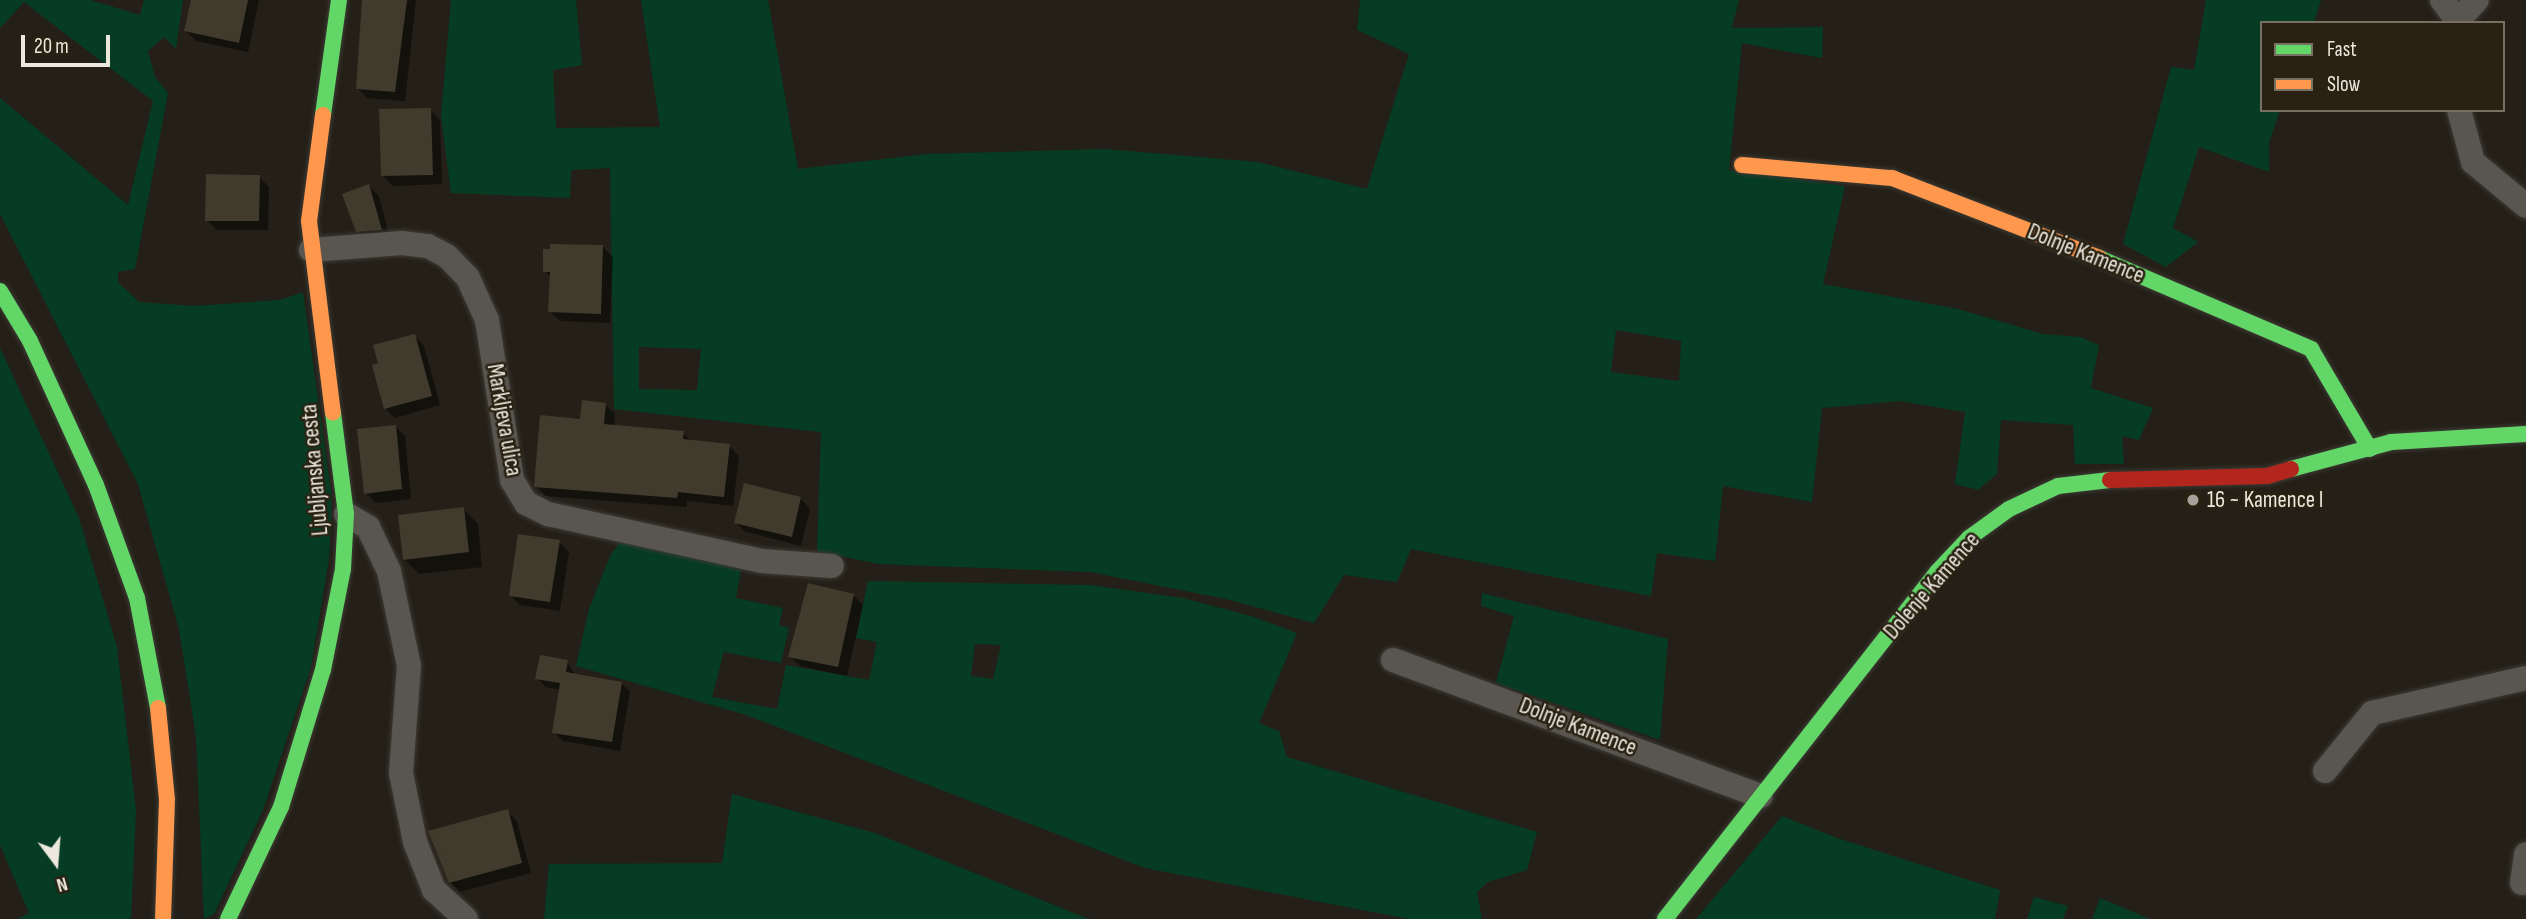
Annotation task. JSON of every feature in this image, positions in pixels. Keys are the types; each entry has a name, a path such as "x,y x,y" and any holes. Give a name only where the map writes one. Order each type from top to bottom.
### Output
{"street":[{"name":"Ljubljanska cesta","path":"228,919 281,807 323,670 343,569 346,514 309,221 339,0"},
{"path":"2442,0 2457,21 2477,0"},
{"path":"2460,112 2473,162 2526,206"},
{"name":"Dolnje Kamence","path":"1742,164 1892,178 2140,274 2311,349 2370,449"},
{"name":"Markljeva ulica","path":"311,250 402,243 428,246 447,256 468,278 487,320 512,480 526,503 548,514 761,561 832,566"},
{"path":"0,291 30,341 96,485 137,598 156,693 167,799 163,919"},
{"name":"Dolenje Kamence","path":"1665,919 1937,572 1969,537 2009,509 2058,486 2119,479 2267,476 2391,442 2526,435"},
{"path":"346,514 368,527 389,571 406,653 401,773 415,842 434,890 466,919"},
{"name":"Dolnje Kamence","path":"1393,660 1761,796"},
{"path":"2325,771 2372,713 2526,678"},
{"path":"2522,883 2526,854"}],"green space":[{"path":"0,0 90,0 140,15 144,0 183,0 176,49 164,37 148,51 155,77 168,93 135,269 118,272 118,282 139,302 195,306 280,300 303,292 332,498 329,560 311,667 263,810 214,914 204,919 196,737 179,629 138,484 0,214 0,98 128,205 153,101 24,2 0,28"},
{"path":"451,0 576,0 582,65 553,70 556,128 660,127 641,0 768,0 798,169 927,154 1105,149 1258,162 1367,189 1409,54 1357,30 1360,0 1739,0 1732,28 1823,27 1822,58 1742,43 1729,170 1845,186 1823,284 1958,309 2043,334 2080,337 2099,345 2091,388 2153,408 2139,440 2122,436 2124,464 2075,464 2073,425 2001,420 1997,474 1978,490 1955,484 1965,412 1900,401 1822,408 1812,502 1723,486 1715,561 1657,553 1651,596 1411,549 1397,582 1344,575 1314,623 1226,599 1090,572 878,564 817,551 821,432 614,409 610,168 571,170 570,198 451,193 441,116","holes":["1616,330 1681,341 1679,381 1611,372","639,347 701,349 697,390 639,389"]},
{"path":"2206,0 2321,0 2315,21 2260,21 2260,112 2279,112 2269,143 2269,172 2199,147 2173,228 2198,242 2166,267 2123,244 2171,67 2194,70"},
{"path":"0,348 79,518 117,647 136,811 131,919 18,919 29,913 0,845"},
{"path":"631,539 741,570 736,598 783,608 779,625 789,628 781,663 724,652 712,697 777,709 786,665 869,680 877,642 856,638 868,581 1090,585 1183,598 1251,616 1297,633 1259,723 1279,731 1287,757 1537,832 1527,870 1488,882 1477,892 1482,919 1409,919 1145,868 746,715 576,666 589,609 610,556 619,543","holes":["975,644 1001,645 993,679 971,676"]},
{"path":"1482,593 1668,639 1660,740 1496,683 1514,616 1481,606"},
{"path":"732,794 875,833 1089,919 544,919 549,864 722,863"},
{"path":"1782,816 1837,838 2000,890 1995,919 1696,919"},
{"path":"2034,897 2068,906 2063,919 2027,919"},
{"path":"2100,898 2150,919 2092,919"}],"building":[{"path":"191,0 248,0 239,43 184,31"},
{"path":"362,0 407,0 395,92 356,89"},
{"path":"431,108 433,175 381,176 379,109"},
{"path":"206,174 260,175 259,221 205,221"},
{"path":"369,184 382,230 356,232 342,194"},
{"path":"550,244 603,245 601,314 548,312 550,272 543,272 543,249 550,249"},
{"path":"415,334 432,396 384,409 372,365 378,363 373,345"},
{"path":"582,400 606,403 604,424 684,431 683,439 730,444 724,497 678,492 677,498 534,487 540,415 580,419"},
{"path":"396,425 402,489 364,494 357,429"},
{"path":"744,483 801,497 792,537 734,523"},
{"path":"464,507 469,552 403,560 398,515"},
{"path":"518,534 560,540 550,602 509,596"},
{"path":"808,583 854,594 838,667 788,657"},
{"path":"540,655 568,660 566,672 622,682 612,742 552,733 560,683 535,679"},
{"path":"508,809 522,863 449,883 428,831"}],"traffic: fast":[{"path":"323,115 339,0"},
{"path":"2099,258 2311,349 2370,449"},
{"path":"0,291 30,341 96,485 137,598 158,708"},
{"path":"228,919 281,807 323,670 343,569 346,514 333,413"},
{"path":"2291,469 2391,442 2526,434"},
{"path":"1665,919 1937,572 1969,538 2009,509 2058,486 2110,480"}],"traffic: slow":[{"path":"323,115 309,221 333,413"},
{"path":"1742,165 1892,178 2099,258"},
{"path":"158,708 167,799 163,919"}],"traffic: jam":[{"path":"2110,480 2267,476 2291,469"}],"place":[{"name":"16 ~ Kamence I","path":"2193,500"}]}
